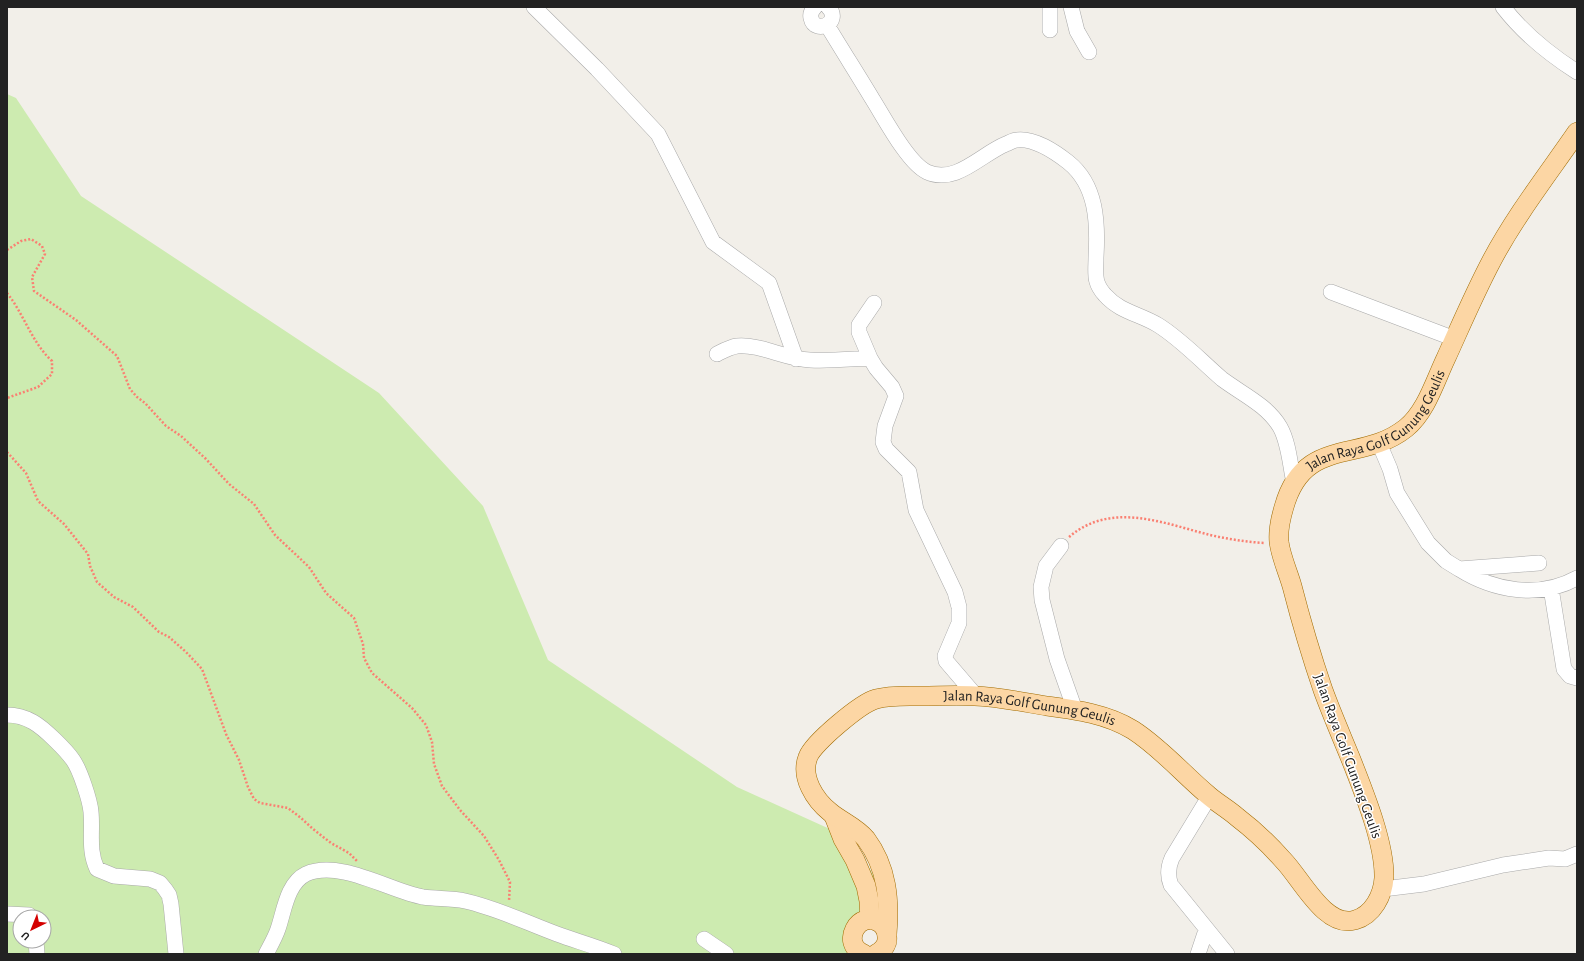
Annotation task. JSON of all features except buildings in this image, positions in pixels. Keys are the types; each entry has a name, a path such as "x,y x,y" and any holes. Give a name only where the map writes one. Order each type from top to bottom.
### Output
{"main road":[{"name":"Jalan Raya Golf Gunung Geulis","path":"834,816 864,880 869,902 870,920 859,923 853,933 854,944 865,954 880,952 886,944 889,912 884,876 878,860 862,835 856,829 834,816 816,797 809,784 806,771 810,751 854,712 867,703 881,698 914,696 976,696 1075,710 1102,716 1119,722 1136,732 1175,764 1209,796 1236,815 1263,839 1288,864 1318,905 1331,916 1351,922 1358,920 1369,913 1378,902 1383,889 1384,873 1379,844 1368,804 1324,694 1279,541 1282,516 1286,500 1294,483 1306,468 1326,456 1379,443 1403,431 1415,418 1424,406 1473,296 1492,259 1511,228 1577,132"},
{"path":"870,920 881,924 887,934"}],"street":[{"path":"534,7 597,69 658,134 713,242 769,283 796,359"},
{"path":"1050,7 1050,30"},
{"path":"1071,7 1077,31 1089,52"},
{"path":"1502,7 1515,23 1556,58 1577,72"},
{"path":"823,8 832,18 827,25 819,26 812,22 810,16 823,8"},
{"path":"827,25 895,136 912,159 926,171 940,176 950,176 998,148 1017,140 1033,142 1049,149 1082,175 1089,188 1096,217 1096,257 1094,274 1098,285 1105,296 1117,306 1156,324 1175,337 1223,379 1257,402 1275,420 1284,439 1294,483"},
{"path":"1331,292 1455,339"},
{"path":"874,303 858,325 859,332 870,358 876,368 892,387 896,396 885,426 883,442 886,449 909,472 916,510 937,552 957,600 960,617 959,624 945,656 946,661 976,696"},
{"path":"717,354 737,346 761,348 796,359 870,358"},
{"path":"1379,443 1390,469 1397,493 1428,543 1446,561 1481,582 1516,590 1551,588 1577,578"},
{"path":"1061,546 1046,566 1041,587 1042,600 1057,659 1075,710"},
{"path":"1459,569 1538,563"},
{"path":"1551,588 1564,669 1570,676 1577,678"},
{"path":"7,715 33,722 74,761 86,790 91,811 91,849 93,860 97,869 114,876 150,879 160,883 165,888 169,895 171,904 176,954"},
{"path":"1209,796 1172,858 1168,867 1168,876 1171,885 1227,954"},
{"path":"1383,889 1424,884 1503,864 1549,858 1565,859 1577,854"},
{"path":"266,954 276,934 291,889 303,876 317,871 334,871 350,873 422,897 465,901 506,914 614,954"},
{"path":"1198,954 1206,930"},
{"path":"704,939 726,954"}],"path":[{"path":"7,250 21,241 31,239 42,246 45,254 32,277 34,291 76,320 117,356 130,389 136,397 145,403 166,426 181,436 206,458 229,484 254,504 275,535 309,567 326,593 354,618 363,644 364,658 372,673 412,708 426,725 432,742 434,764 442,786 460,810 484,836 499,860 510,882 510,894 506,914"},
{"path":"7,293 15,303 44,354 52,361 52,374 38,387 7,398"},
{"path":"7,452 26,473 38,501 64,524 88,554 90,566 97,582 114,597 133,607 159,632 186,652 202,669 226,734 239,760 248,787 254,799 260,803 288,808 331,843 349,853 357,861 365,878"},
{"path":"1061,546 1073,533 1108,517 1127,517 1161,521 1212,535 1241,541 1264,543 1279,541"}],"green space":[{"path":"7,94 16,98 81,196 379,393 483,506 548,660 737,787 854,840 877,882 849,954 7,954"}]}
